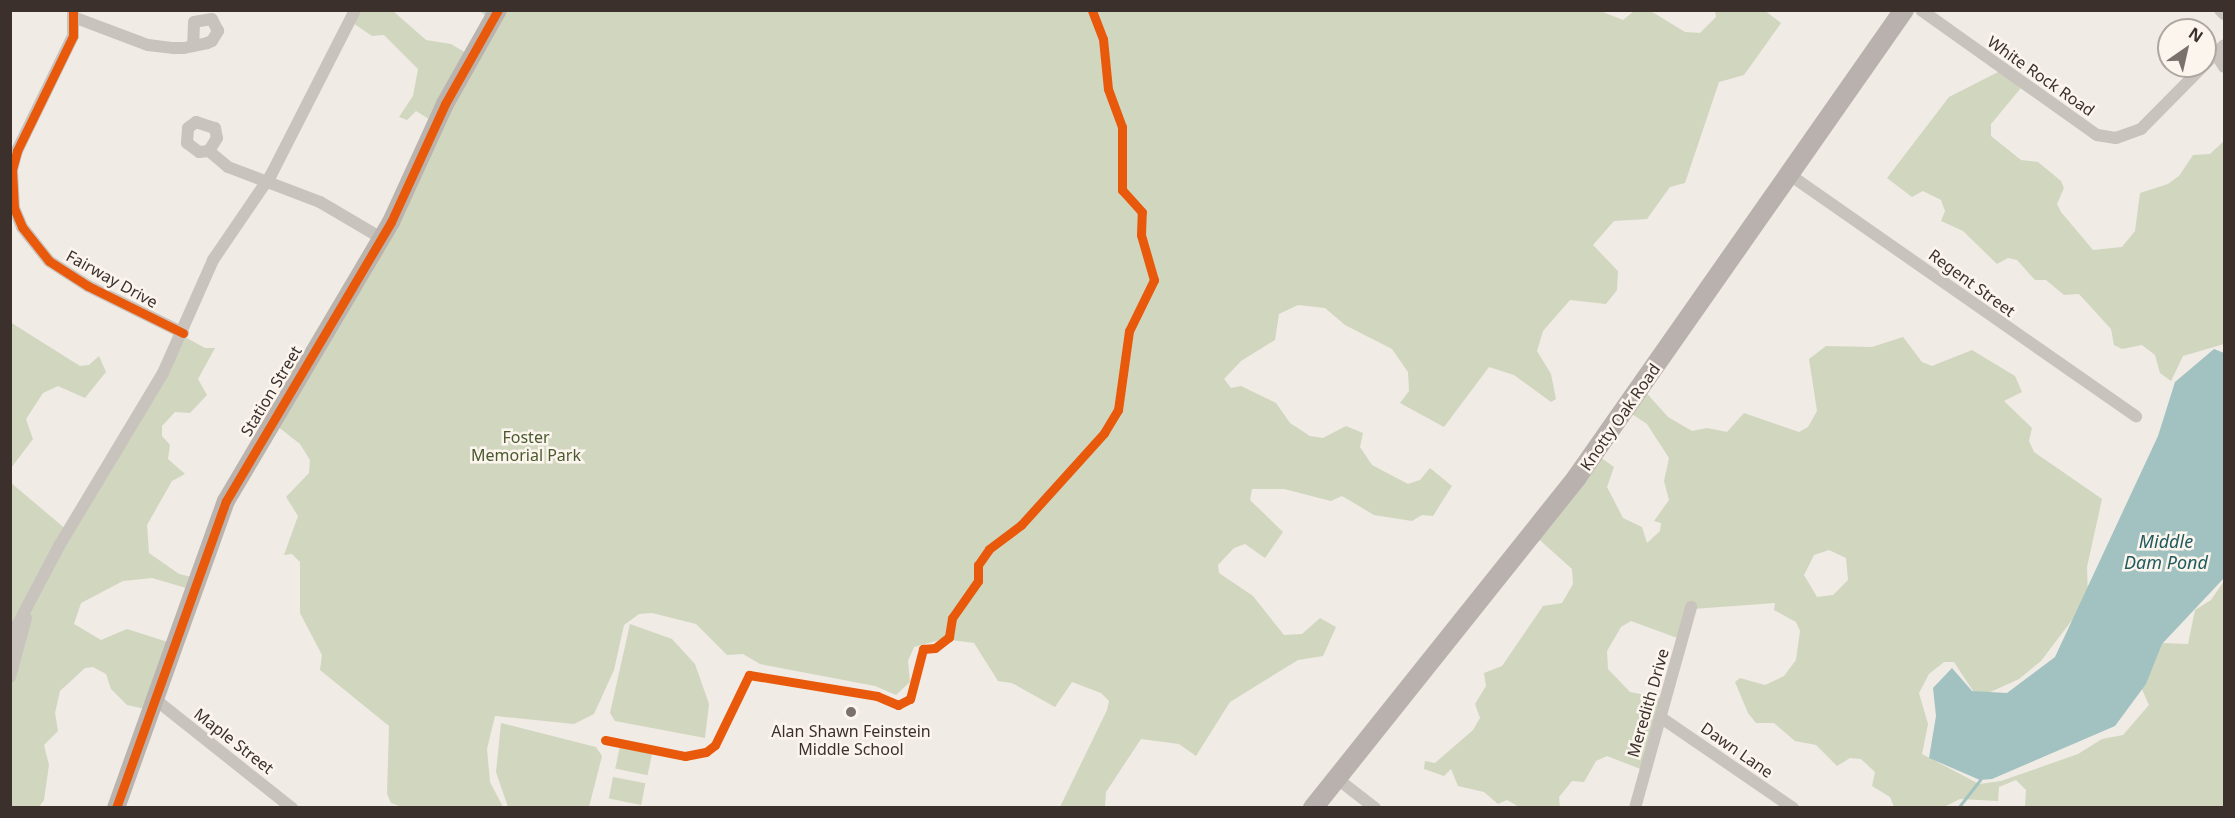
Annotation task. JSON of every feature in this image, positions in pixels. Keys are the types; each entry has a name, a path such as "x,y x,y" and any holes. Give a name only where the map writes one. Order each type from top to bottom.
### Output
{"main road":[{"name":"Knotty Oak Road","path":"1313,807 1577,477 1904,10"}],"street":[{"path":"10,639 183,333 213,260 266,182 355,10"},
{"name":"Station Street","path":"116,807 226,501 381,238 445,104 498,10"},
{"name":"White Rock Road","path":"1921,10 2097,135 2116,138 2141,129 2220,50"},
{"path":"2220,10 2224,14"},
{"path":"74,14 148,45 193,46"},
{"name":"Fairway Drive","path":"74,14 66,52 17,151 12,170 14,208 22,227 50,261 88,286 183,333"},
{"path":"2220,50 2224,67"},
{"path":"208,151 228,167 320,202 381,238"},
{"name":"Regent Street","path":"1790,175 2136,416"},
{"path":"10,677 27,607"},
{"name":"Meredith Drive","path":"1635,807 1663,719 1691,607"},
{"name":"Maple Street","path":"156,700 292,807"},
{"name":"Dawn Lane","path":"1663,719 1793,807"},
{"path":"1335,777 1375,807"}],"green space":[{"name":"Foster Memorial Park","path":"479,10 1598,10 1623,20 1634,11 1649,10 1685,32 1700,33 1716,17 1715,11 1764,10 1781,23 1744,75 1719,82 1685,183 1670,187 1647,219 1614,221 1593,245 1618,271 1617,290 1606,304 1570,300 1543,331 1537,351 1551,374 1556,399 1551,402 1514,375 1489,367 1444,427 1400,403 1409,391 1408,372 1392,349 1345,325 1325,308 1298,305 1279,314 1275,340 1241,361 1224,379 1231,388 1241,386 1276,403 1290,423 1310,436 1323,438 1346,426 1363,433 1360,447 1372,465 1408,484 1420,480 1430,468 1452,486 1433,516 1422,515 1412,521 1374,515 1342,496 1331,501 1284,489 1252,489 1250,500 1283,532 1265,558 1245,544 1234,548 1218,565 1219,573 1253,596 1284,635 1302,634 1320,618 1336,627 1323,656 1298,660 1230,702 1196,756 1179,744 1141,739 1106,792 1105,807 1060,807 1107,710 1109,701 1101,693 1072,682 1055,707 1012,683 998,681 974,643 943,639 914,647 908,661 910,682 896,695 875,686 760,664 743,654 727,655 696,624 652,613 639,614 624,625 614,670 594,714 574,724 495,716 487,749 490,782 503,807 405,808 391,803 387,794 389,726 320,670 322,655 300,613 300,562 292,554 284,555 298,516 286,497 309,473 310,460 300,444 272,422 379,244 435,123 416,111 407,120 399,117 413,96 418,69 384,35 372,36 353,23 356,11 393,11 426,40 451,44 471,56 491,21"},
{"path":"2004,69 2025,83 1991,124 1991,136 2021,160 2038,162 2061,181 2064,188 2057,204 2093,250 2122,247 2135,231 2140,193 2168,184 2179,176 2193,155 2210,154 2224,141 2224,344 2183,356 2171,381 2160,373 2155,355 2142,345 2122,349 2114,345 2111,329 2079,294 2064,295 2046,280 2035,280 2017,260 2008,258 1997,264 1963,231 1941,221 1945,211 1941,200 1923,191 1912,197 1887,178 1949,97"},
{"path":"10,322 80,366 89,365 99,356 106,372 85,398 58,386 43,393 26,419 33,439 11,468"},
{"path":"183,336 205,348 215,348 198,379 207,395 190,413 175,412 162,426 162,436 170,445 168,459 185,474 172,481 147,525 149,553 179,574 200,579 193,590 152,578 123,581 81,603 74,624 101,640 127,629 174,644 150,710 127,705 111,689 106,674 93,667 85,668 60,691 55,713 58,731 44,745 49,765 44,800 39,807 11,807 10,482 68,531"},
{"path":"1903,337 1922,362 1932,366 1972,350 2015,376 2022,392 2004,401 2032,428 2029,441 2034,452 2102,499 2087,567 2088,599 2041,661 2019,679 1986,694 1973,691 1954,662 1944,662 1929,674 1919,693 1928,724 1922,754 1979,784 2001,781 2078,754 2102,739 2123,735 2149,705 2140,685 2162,643 2188,644 2195,610 2211,600 2224,581 2224,807 2025,807 2026,790 2016,780 1999,787 1998,801 1960,799 1944,807 1894,807 1890,797 1872,786 1875,772 1861,759 1850,758 1837,766 1816,745 1795,741 1774,723 1756,723 1748,713 1735,682 1740,678 1765,685 1784,676 1796,660 1800,631 1796,622 1774,610 1775,603 1693,609 1680,639 1631,621 1621,627 1607,651 1608,669 1630,692 1667,699 1643,770 1607,756 1596,761 1584,782 1572,781 1559,797 1560,807 1521,808 1507,800 1498,804 1484,792 1458,786 1451,769 1444,776 1424,769 1425,761 1435,763 1473,730 1480,718 1475,704 1486,686 1484,673 1502,666 1543,606 1562,603 1573,584 1572,569 1533,534 1596,454 1614,467 1607,487 1623,518 1642,527 1647,543 1660,531 1661,523 1654,521 1669,500 1664,481 1669,458 1647,424 1626,410 1642,388 1668,417 1692,431 1707,428 1727,432 1744,413 1799,432 1808,427 1817,411 1809,359 1826,346 1872,347","holes":["1829,550 1846,558 1848,580 1833,595 1817,597 1804,575 1814,555"]},
{"path":"630,624 672,639 695,664 709,704 705,738 615,721 610,713"},
{"path":"501,723 596,747 602,756 589,807 508,807 496,772"},
{"path":"620,746 652,753 647,775 615,768"},
{"path":"613,777 645,783 641,805 609,799"}],"water":[{"name":"Middle Dam Pond","path":"2214,349 2224,353 2224,578 2162,644 2146,684 2115,726 1992,779 1980,780 1929,758 1936,716 1933,688 1952,668 1972,691 2007,693 2055,657 2158,436 2175,382"}],"waterway":[{"path":"1958,808 1980,780"}],"cycle path":[{"path":"73,10 73,36 17,151 12,170 14,208 22,227 49,261 88,286 183,333"},
{"path":"116,808 226,501 391,222 445,104 498,10"},
{"path":"605,740 685,756 706,752 715,745 749,675 877,696 898,705 910,699 923,649 935,648 949,637 952,618 978,581 978,565 989,549 1021,525 1104,433 1118,410 1129,331 1154,280 1141,235 1142,212 1122,190 1122,127 1108,89 1103,39 1092,10"}],"place":[{"name":"Alan Shawn Feinstein Middle School","path":"851,712"}]}
